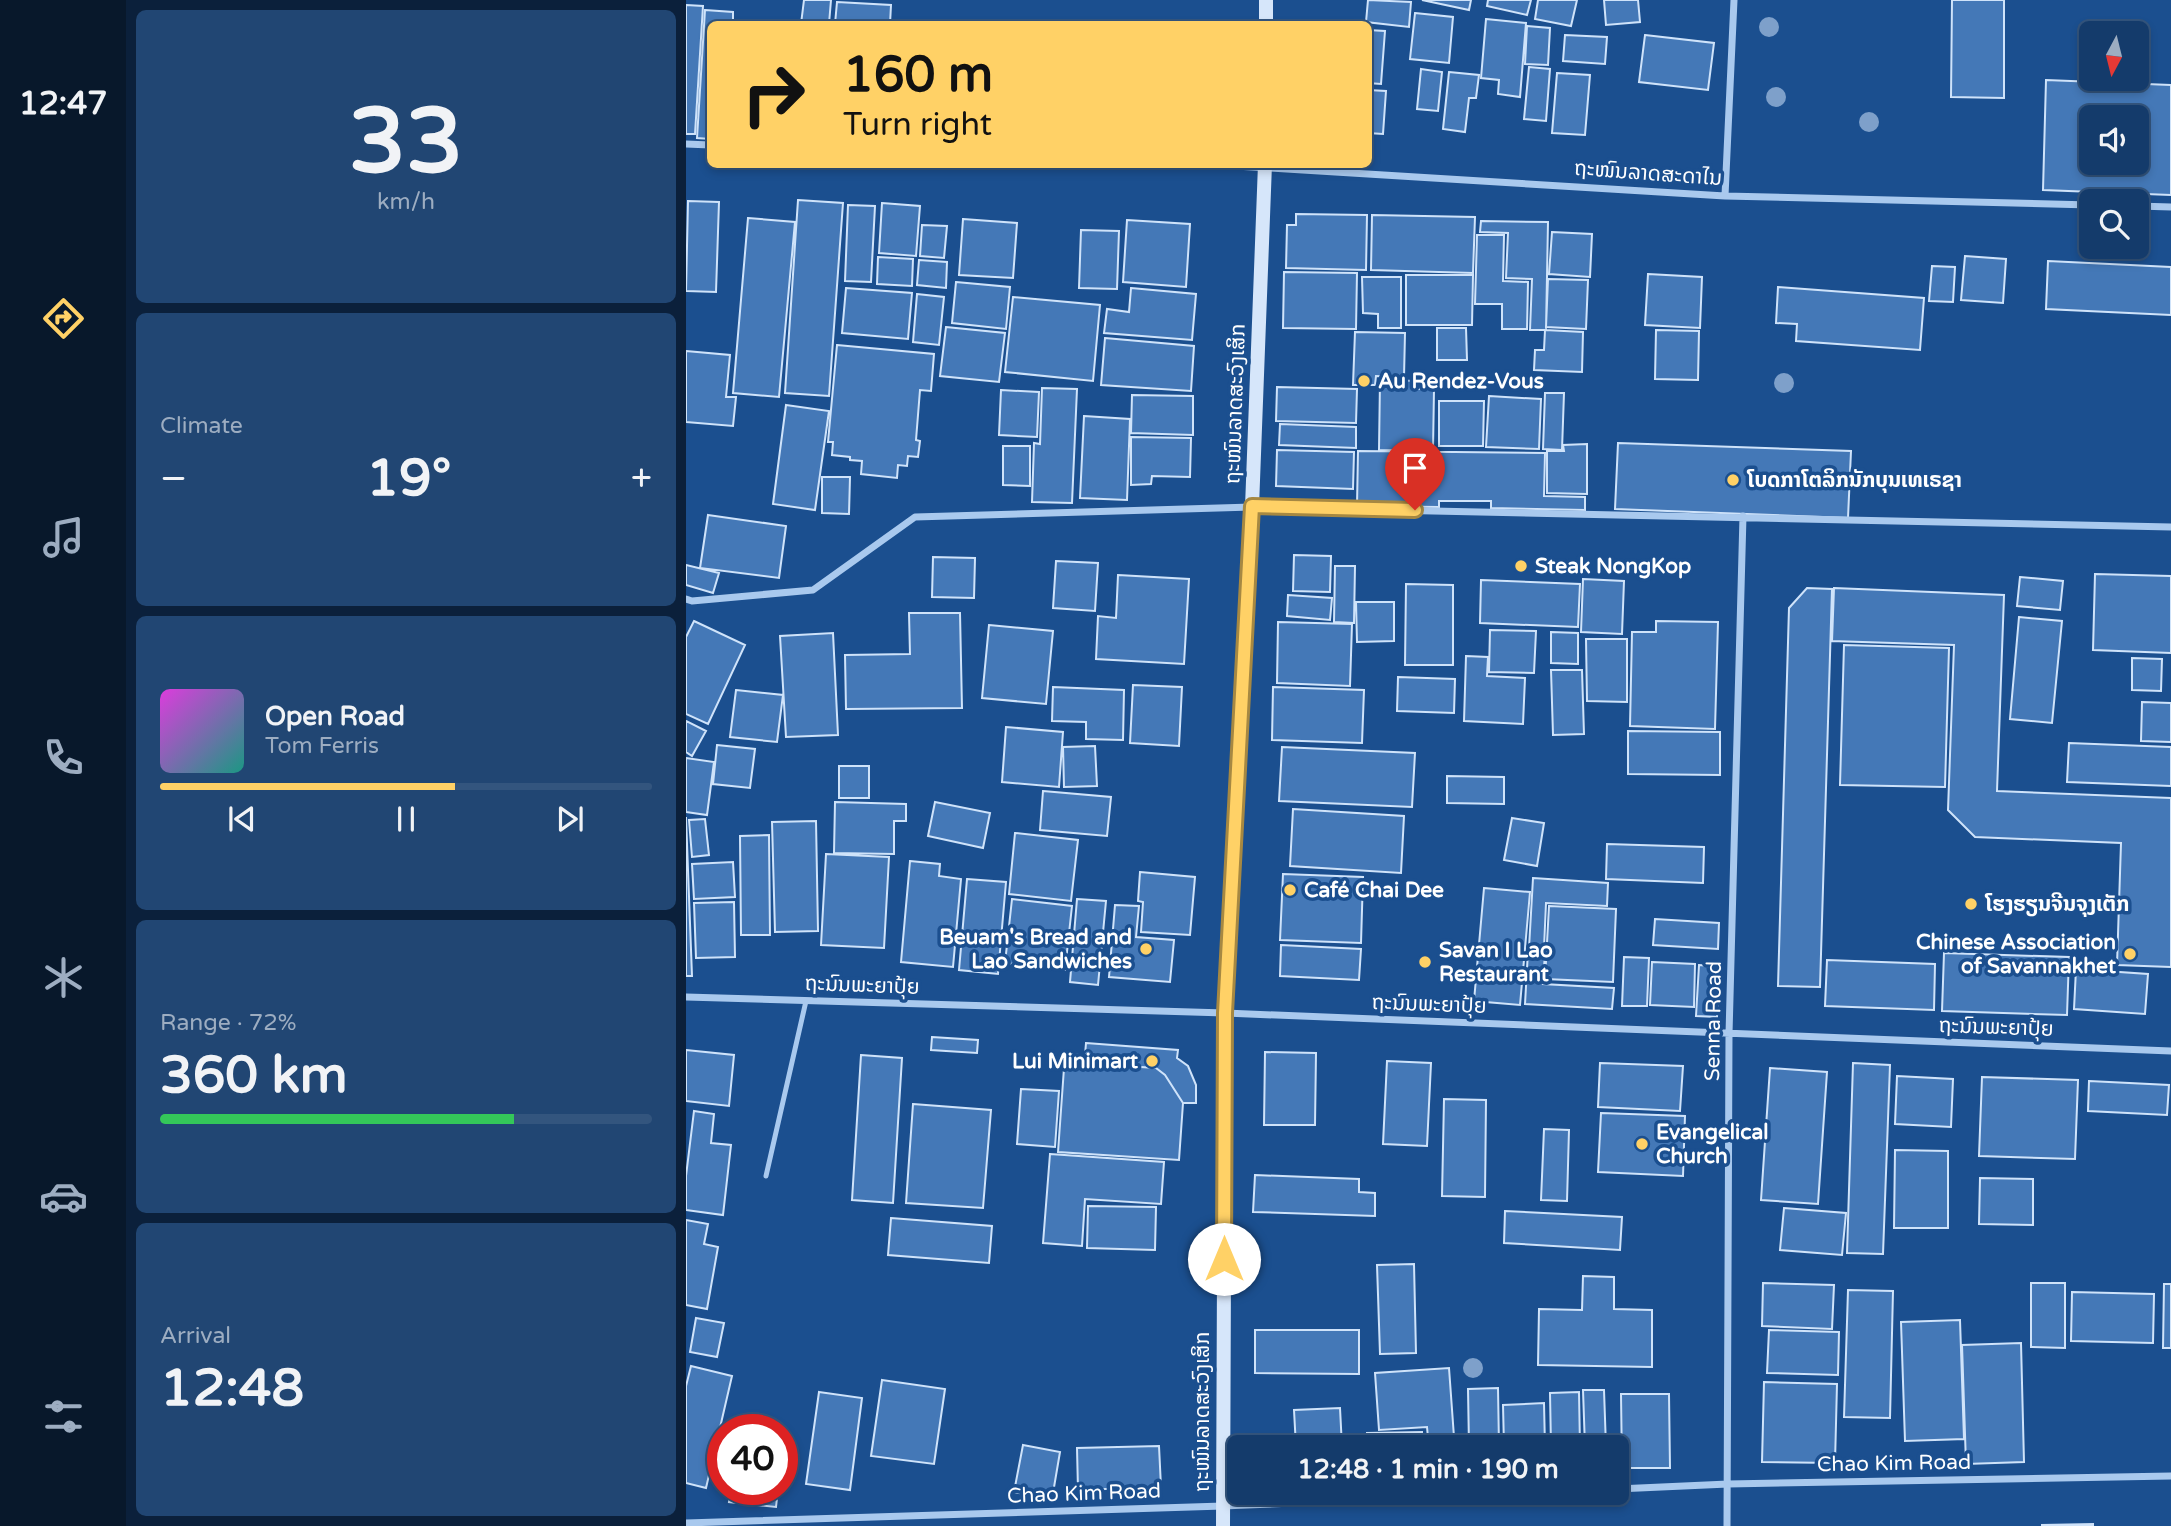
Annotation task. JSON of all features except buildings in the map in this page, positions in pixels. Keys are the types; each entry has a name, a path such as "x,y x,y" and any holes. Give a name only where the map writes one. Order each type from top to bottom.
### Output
{"street":[{"path":"1266,0 1266,21"},
{"path":"1726,196 1734,0"},
{"path":"686,144 707,145"},
{"name":"ຖະໜົນລາດສະວົງເສິກ","path":"1223,1526 1225,1013 1252,506 1265,168"},
{"name":"ຖະໜົນລາດສະດາໄນ","path":"1296,168 1726,196 2079,205"},
{"path":"2149,206 2171,207"},
{"path":"686,599 692,601 813,590 915,517 1252,506 2171,527"},
{"name":"Senna Road","path":"1727,1526 1729,1034 1742,516"},
{"name":"ຖະນົນພະຍາປຸ້ຍ","path":"686,998 1225,1013 2171,1051"},
{"name":"Chao Kim Road","path":"1629,1488 1728,1484 2171,1476"},
{"name":"Chao Kim Road","path":"686,1523 697,1525 1246,1505"}],"lane":[{"path":"766,1176 806,1001"}],"place":[{"name":"Au Rendez-Vous","path":"1364,381"},
{"name":"ໂບດກາໂຕລິກນັກບຸນເທເຣຊາ","path":"1733,480"},
{"name":"Steak NongKop","path":"1521,566"},
{"name":"Café Chai Dee","path":"1290,890"},
{"name":"ໂຮງຮຽນຈີນຈຸງເຕັກ","path":"1971,904"},
{"name":"Beuam's Bread and Lao Sandwiches","path":"1146,949"},
{"name":"Chinese Association of Savannakhet","path":"2130,954"},
{"name":"Savan I Lao Restaurant","path":"1425,962"},
{"name":"Lui Minimart","path":"1152,1061"},
{"name":"Evangelical Church","path":"1642,1144"}],"route":[{"path":"1224,1259 1225,1013 1252,506 1415,510"}]}
